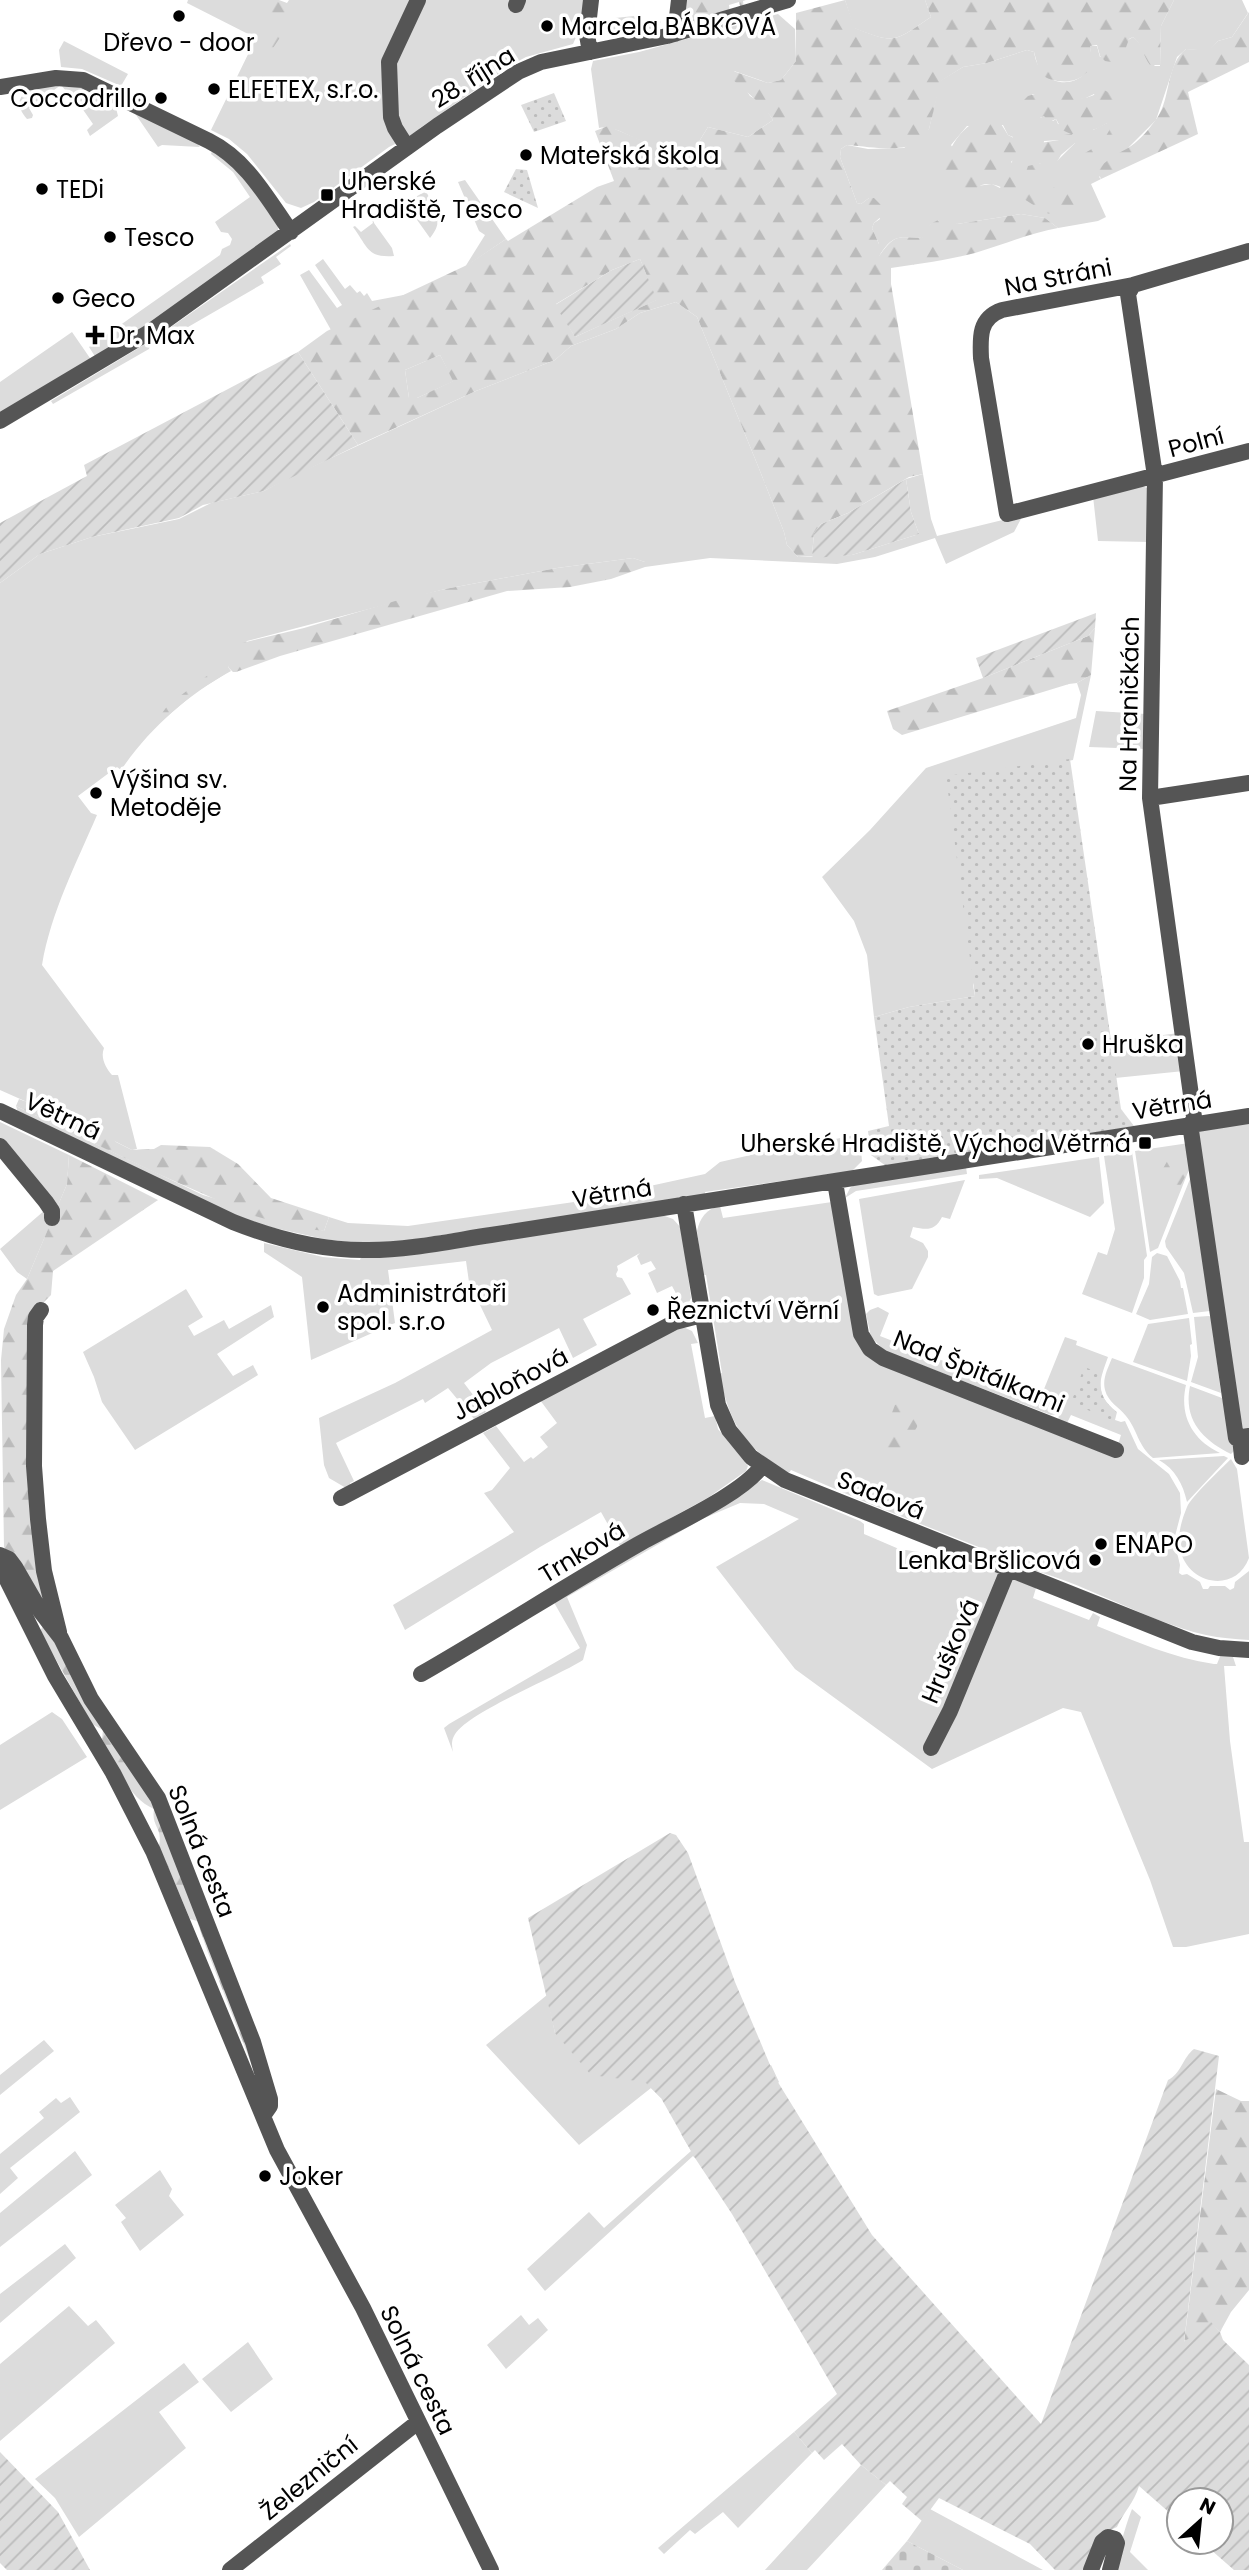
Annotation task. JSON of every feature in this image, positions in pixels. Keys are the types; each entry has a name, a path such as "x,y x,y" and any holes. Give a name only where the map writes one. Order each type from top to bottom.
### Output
{"street":[{"path":"407,147 391,117 389,62 418,0"},
{"path":"590,52 587,35 591,0"},
{"path":"675,34 679,0"},
{"name":"28. října","path":"0,421 151,331 407,147 523,69 541,62 675,34 789,0"},
{"path":"0,87 56,78 83,80 209,141 242,164 291,232"},
{"name":"Na Stráni","path":"1007,514 981,358 980,337 984,323 991,314 1133,285 1249,251"},
{"name":"Na Hraničkách","path":"1133,285 1128,294 1155,476 1150,799 1230,1399 1236,1438 1246,1439"},
{"name":"Polní","path":"1007,514 1249,452"},
{"path":"1150,799 1249,783"},
{"name":"Větrná","path":"2,1116 264,1234 315,1246 367,1250 390,1249 684,1205 1249,1116"},
{"path":"0,1146 46,1202 52,1212 52,1218"},
{"name":"Nad Špitálkami","path":"835,1182 862,1334 870,1349 883,1358 1116,1450"},
{"name":"Sadová","path":"684,1205 721,1413 734,1437 762,1466 797,1485 1192,1642 1219,1648 1249,1650"},
{"path":"41,1310 35,1325 34,1466 44,1571 61,1638"},
{"name":"Jabloňová","path":"341,1498 675,1322 702,1315"},
{"name":"Trnková","path":"421,1674 726,1495 752,1478 762,1466"},
{"name":"Solná cesta","path":"0,1555 9,1559 41,1612 61,1638 91,1699 158,1798 253,2042 270,2099 270,2106 263,2116"},
{"name":"Solná cesta","path":"0,1566 55,1676 113,1773 153,1852 291,2179 363,2308 491,2570"},
{"name":"Hrušková","path":"931,1748 950,1711 1007,1570"},
{"name":"Železniční","path":"230,2570 418,2422"},
{"path":"1091,2570 1102,2542 1108,2537 1114,2538 1117,2550 1110,2570"}],"green space":[{"path":"188,0 279,0 287,3 289,0 584,0 582,21 577,21 577,35 573,44 526,57 511,65 420,128 419,132 389,147 314,202 301,208 286,203 247,154 229,139 211,130 256,38 187,3"},
{"path":"253,0 282,3 297,12 271,51 261,47 272,22 270,10"},
{"path":"685,0 746,0 743,1 744,8 741,10 739,2 729,5 730,13 689,22 684,12"},
{"path":"845,0 925,0 931,17 902,36 879,37 854,28"},
{"path":"845,0 855,28 879,37 895,38 931,17 925,0 1174,0 1161,26 1160,65 1150,65 1133,37 1129,39 1124,53 1111,62 1100,56 1097,45 1090,46 1092,60 1089,70 1077,79 1061,81 1040,74 1034,52 1027,50 987,63 963,67 941,81 929,129 919,144 891,148 847,145 841,149 840,157 857,203 874,198 883,207 884,214 872,228 879,244 879,256 897,238 922,238 926,228 941,219 957,224 1021,214 1045,218 1058,228 965,255 891,268 891,284 923,474 909,477 848,513 821,524 814,533 812,556 798,557 787,545 697,317 676,302 640,313 616,329 571,346 555,360 476,391 358,445 298,352 327,331 467,265 506,239 508,241 597,187 614,181 595,131 608,126 643,141 670,147 695,148 708,127 748,137 773,120 759,103 732,79 733,71 768,83 781,80 796,61 796,13","holes":["640,259 656,300 575,337 556,304 612,270","440,355 453,381 417,398 409,398 405,370"]},
{"path":"1174,0 1242,0 1248,13 1232,37 1218,41 1209,51 1186,49 1177,57 1156,120 1099,177 1101,179 1091,184 1106,217 1098,221 1058,228 1045,218 1021,214 957,224 939,220 930,225 922,238 892,241 878,258 879,244 872,228 880,219 869,198 861,204 857,203 840,157 841,149 847,145 868,149 904,148 929,129 940,81 963,67 987,63 1027,50 1034,52 1038,66 1046,76 1055,81 1066,82 1084,75 1089,67 1090,46 1097,46 1100,57 1133,37 1151,62 1160,66 1161,26","holes":["1032,94 1084,99 1094,94 1107,123 1093,130 1058,124 1056,119 1053,121 1044,116 1040,118","1003,125 1008,135 1013,137 1012,164 1000,188 992,184 977,186 951,145 967,126","1044,141 1075,143 1057,161 1027,169 1041,163"]},
{"path":"1249,12 1249,62 1188,92 1198,134 1101,179 1098,172 1104,164 1135,143 1157,118 1180,55 1186,49 1209,50 1218,41 1232,37"},
{"path":"778,14 795,29 796,61 781,80 768,83 734,71 750,96 762,103 773,120 748,137 708,127 695,148 676,147 646,142 611,128 599,128 591,69 593,61 639,52"},
{"path":"634,16 639,23 649,19 661,22 651,29 640,25 635,35 617,32 612,38 607,35 602,19 611,25 615,18"},
{"path":"64,41 128,74 121,86 82,69 61,67 59,50"},
{"path":"54,84 77,85 105,97 104,100 116,108 118,116 90,136 87,130 93,124 70,91 66,91 61,85 29,108 33,115 27,119 19,103 21,98 32,90"},
{"path":"1059,87 1078,98 1090,97 1104,90 1112,94 1119,110 1116,116 1105,124 1072,134 1075,143 1061,155 1048,175 1028,174 1028,166 1041,163 1038,154 1040,143 1059,140 1064,135 1071,134 1062,130 1056,119 1049,122 1044,116 1031,122 1025,121 1017,116 1017,107 1028,96"},
{"path":"554,93 566,121 534,132 521,105"},
{"path":"134,112 196,142 200,147 158,147"},
{"path":"990,116 998,119 1008,135 1018,140 1019,153 1011,162 1024,174 1020,187 1006,189 987,184 968,192 959,191 951,187 943,177 948,156 963,131"},
{"path":"1117,125 1128,133 1082,167 1078,157 1102,143 1110,129"},
{"path":"212,151 237,167 278,226 278,231 155,320 96,358 89,347 220,255 222,249 230,245 232,239 228,233 221,232 215,222 250,197 233,172 211,154"},
{"path":"516,169 527,170 538,208 504,192"},
{"path":"465,180 506,239 465,267 485,235 479,231 458,182"},
{"path":"1060,184 1071,186 1081,197 1085,207 1074,219 1046,213 1024,199 1027,192 1049,190"},
{"path":"426,191 438,220 435,232 430,238 405,203"},
{"path":"373,212 374,223 392,248 394,256 373,253 353,227 361,232 373,223 370,214"},
{"path":"290,244 291,246 276,257 281,264 261,277 264,283 169,338 161,334"},
{"path":"323,259 345,289 350,285 357,293 360,291 364,296 367,293 372,301 409,294 331,330 300,275 309,270 337,308 342,305 315,265"},
{"path":"640,259 657,300 575,337 555,305 612,270"},
{"path":"676,302 697,317 787,545 798,557 852,555 919,534 911,512 906,479 923,474 931,519 937,536 1023,515 1014,532 946,564 935,538 875,557 837,564 710,558 645,567 645,562 633,558 557,568 445,589 247,641 228,667 231,671 170,714 144,740 121,770 117,767 78,796 91,813 97,815 51,926 42,965 104,1048 103,1059 112,1075 118,1075 137,1149 132,1150 76,1120 65,1113 51,1097 27,1102 0,1090 0,583 40,554 92,537 179,519 211,503 264,491 476,391 555,360 571,346 616,329 640,313"},
{"path":"72,332 92,361 0,414 0,382"},
{"path":"147,343 149,349 53,404 51,401"},
{"path":"298,352 358,445 264,491 203,505 179,518 92,537 40,554 0,583 0,523 87,476 84,465"},
{"path":"440,355 454,381 417,398 409,398 405,370"},
{"path":"906,479 911,512 919,534 852,555 812,556 814,533 821,524 848,513"},
{"path":"1142,486 1147,488 1150,542 1098,541 1093,496"},
{"path":"633,558 645,562 645,567 611,579 570,587 507,591 280,656 236,672 228,667 237,647 242,643 402,599 557,568"},
{"path":"1096,613 1095,628 1088,636 983,678 976,658"},
{"path":"1095,628 1091,675 1077,683 902,735 893,729 887,711 983,678 1088,636"},
{"path":"220,670 225,674 196,692 164,719 160,716 168,705 212,672"},
{"path":"1091,675 1073,760 1063,762 973,985 975,996 909,1007 874,1017 867,955 854,921 822,877 870,830 926,768 1076,718 1081,695 1077,683"},
{"path":"1096,711 1146,714 1146,749 1089,747"},
{"path":"1070,759 1121,1109 1134,1126 886,1166 871,1155 868,1131 889,1126 874,1017 909,1007 975,996 946,776"},
{"path":"1179,1033 1184,1071 1115,1078 1108,1042"},
{"path":"44,1095 51,1097 57,1108 82,1124 106,1130 116,1142 132,1150 154,1149 161,1145 210,1147 238,1164 271,1198 329,1217 324,1231 294,1227 251,1215 16,1106 19,1099 32,1102"},
{"path":"16,1106 203,1195 324,1231 329,1217 348,1223 408,1226 581,1201 705,1174 720,1162 768,1151 776,1152 783,1148 781,1137 788,1140 813,1134 816,1143 855,1135 860,1140 862,1161 852,1171 705,1192 705,1195 396,1242 355,1243 324,1239 237,1217 18,1112"},
{"path":"0,1122 69,1155 67,1184 57,1208 0,1140"},
{"path":"1249,1122 1249,1429 1242,1430 1197,1130"},
{"path":"1189,1143 1192,1162 1158,1248 1150,1252 1135,1151"},
{"path":"1132,1152 1147,1256 1144,1260 1144,1278 1132,1313 1082,1294 1098,1252 1107,1255 1115,1229 1104,1156"},
{"path":"69,1155 158,1200 53,1271 51,1295 34,1312 35,1461 54,1625 4,1547 1,1360 4,1329 16,1295 27,1279 67,1184"},
{"path":"1099,1157 1104,1203 1090,1217 997,1178 979,1179 979,1175"},
{"path":"1169,1158 1181,1159 1190,1168 1179,1188 1168,1186 1161,1172"},
{"path":"966,1167 967,1174 856,1191 845,1198 850,1188 856,1184"},
{"path":"1192,1174 1210,1311 1193,1313 1184,1273 1166,1247 1165,1241"},
{"path":"965,1180 950,1219 942,1217 930,1228 913,1227 910,1237 923,1243 928,1257 912,1289 878,1296 874,1294 859,1199"},
{"path":"832,1202 859,1345 1116,1451 1121,1435 1071,1415 1066,1425 1058,1422 1059,1414 1051,1415 885,1351 871,1337 866,1314 878,1307 889,1313 880,1336 1040,1399 1065,1337 1077,1341 1076,1345 1108,1357 1100,1387 1105,1399 1117,1412 1115,1420 1125,1421 1138,1449 1169,1474 1180,1493 1181,1513 1174,1540 1180,1565 1179,1573 1187,1574 1200,1582 1203,1589 1225,1586 1230,1590 1234,1588 1235,1582 1249,1571 1249,1640 1211,1636 1181,1628 1038,1571 1013,1565 1014,1561 791,1470 789,1473 750,1444 734,1421 719,1374 722,1373 706,1275 703,1275 698,1226 707,1212 720,1206 723,1218"},
{"path":"45,1210 52,1220 27,1279 17,1272 0,1249"},
{"path":"662,1215 673,1219 682,1229 691,1298 686,1309 679,1315 673,1305 680,1301 672,1286 657,1293 648,1273 656,1269 651,1261 641,1265 637,1256 640,1253 617,1266 617,1277 622,1278 631,1294 583,1319 597,1345 573,1358 559,1328 491,1363 464,1383 486,1412 474,1419 448,1388 425,1403 423,1399 336,1443 354,1481 350,1483 351,1487 346,1488 329,1478 324,1465 319,1418 395,1383 492,1330 469,1282 466,1261 388,1270 395,1323 311,1360 302,1277 264,1252 264,1243 323,1257 360,1260 361,1257"},
{"path":"1157,1253 1167,1256 1180,1281 1188,1314 1150,1320 1136,1314 1149,1284 1152,1257"},
{"path":"186,1289 203,1317 188,1326 194,1336 224,1320 229,1329 271,1305 274,1317 217,1354 233,1376 253,1365 258,1375 135,1450 102,1402 83,1352"},
{"path":"1209,1316 1221,1393 1191,1382 1198,1357 1194,1317"},
{"path":"1189,1318 1192,1344 1187,1381 1133,1362 1148,1324"},
{"path":"681,1326 692,1331 698,1343 691,1344 705,1418 715,1416 718,1429 748,1466 746,1471 709,1497 620,1546 601,1512 405,1630 393,1605 514,1532 484,1493 492,1490 510,1468 483,1433 496,1426 524,1462 531,1457 533,1459 548,1447 540,1437 557,1423 540,1400"},
{"path":"1112,1358 1186,1385 1184,1406 1190,1425 1202,1441 1220,1453 1153,1458 1144,1448 1130,1421 1106,1394 1105,1378"},
{"path":"1084,1367 1101,1373 1101,1390 1107,1403 1116,1412 1114,1421 1071,1403"},
{"path":"1190,1386 1222,1398 1236,1449 1231,1454 1197,1428 1190,1409"},
{"path":"900,1403 914,1412 918,1420 917,1427 903,1450 891,1454 885,1452 886,1428 895,1405"},
{"path":"1224,1456 1228,1458 1187,1502 1178,1478 1159,1460"},
{"path":"1231,1459 1237,1469 1249,1558 1242,1570 1233,1577 1223,1581 1212,1580 1191,1570 1184,1560 1179,1543 1180,1532 1190,1502"},
{"path":"762,1480 860,1521 864,1524 864,1534 899,1549 919,1552 952,1567 961,1566 962,1563 986,1568 1036,1588 1033,1598 1089,1620 1093,1613 1100,1617 1097,1626 1140,1643 1184,1658 1214,1664 1217,1664 1221,1654 1233,1657 1236,1666 1224,1666 1230,1741 1244,1842 1249,1842 1249,1934 1186,1947 1173,1947 1150,1880 1081,1712 1063,1708 932,1769 795,1669 716,1567 799,1519 764,1504 740,1503 702,1519 567,1597 587,1645 583,1660 475,1717 454,1736 453,1752 444,1728 580,1648 552,1599"},
{"path":"46,1626 151,1789 253,2047 255,2073 197,1921 190,1919 159,1846 154,1809 137,1797 123,1779 102,1739 103,1730 92,1724 40,1631"},
{"path":"52,1712 62,1719 87,1757 0,1810 0,1745"},
{"path":"670,1833 676,1835 688,1853 735,1982 776,2079 872,2235 1041,2424 1168,2080 1176,2074 1194,2049 1219,2056 1184,2342 1211,2322 1223,2340 1249,2365 1249,2570 1234,2570 1218,2556 1235,2556 1235,2486 1165,2486 1165,2509 1139,2486 1117,2527 1106,2532 1088,2570 1055,2570 1030,2544 939,2498 922,2521 902,2504 907,2497 890,2481 886,2485 861,2465 842,2444 824,2460 815,2450 812,2453 794,2432 837,2394 661,2098 645,2082 591,2075 555,2033 528,1918"},
{"path":"547,1995 555,2033 744,2002 661,2098 651,2088 579,2145 486,2045"},
{"path":"44,2040 54,2051 0,2095 0,2075"},
{"path":"771,2065 779,2082 545,2291 527,2269 589,2212 604,2228 691,2151 681,2134"},
{"path":"1216,2089 1241,2101 1249,2101 1249,2290 1231,2312 1220,2332 1211,2323 1184,2343"},
{"path":"70,2097 80,2112 10,2168 18,2178 0,2194 0,2154 44,2118 39,2112 56,2098 61,2103"},
{"path":"75,2151 92,2175 0,2247 0,2213"},
{"path":"160,2170 172,2189 169,2196 184,2215 140,2251 121,2222 126,2218 115,2205"},
{"path":"65,2244 76,2258 0,2323 0,2294"},
{"path":"69,2306 88,2326 96,2320 115,2343 0,2441 0,2364"},
{"path":"521,2315 529,2325 538,2318 548,2330 506,2369 487,2345"},
{"path":"248,2342 273,2379 231,2412 202,2379"},
{"path":"184,2363 199,2382 159,2412 186,2448 79,2537 55,2498 35,2479"},
{"path":"794,2432 812,2453 738,2528 723,2512 695,2534 690,2530 664,2554 658,2548"},
{"path":"0,2452 58,2512 90,2570 7,2570 0,2563"},
{"path":"861,2465 886,2485 807,2570 765,2570"},
{"path":"930,2509 1043,2570 963,2570 907,2541"},
{"path":"1132,2509 1141,2517 1130,2552 1148,2570 1113,2570 1127,2524"},
{"path":"907,2541 963,2570 882,2570"}],"place":[{"name":"Dřevo - door","path":"179,16"},
{"name":"Marcela BÁBKOVÁ","path":"547,26"},
{"name":"ELFETEX, s.r.o.","path":"214,89"},
{"name":"Coccodrillo","path":"161,98"},
{"name":"Mateřská škola","path":"526,155"},
{"name":"TEDi","path":"42,189"},
{"name":"Uherské Hradiště, Tesco","path":"327,195"},
{"name":"Tesco","path":"110,237"},
{"name":"Geco","path":"58,298"},
{"name":"Dr. Max","path":"95,335"},
{"name":"Výšina sv. Metoděje","path":"96,793"},
{"name":"Hruška","path":"1088,1044"},
{"name":"Uherské Hradiště, Východ Větrná","path":"1145,1143"},
{"name":"Administrátoři spol. s.r.o","path":"323,1307"},
{"name":"Řeznictví Věrní","path":"653,1310"},
{"name":"ENAPO","path":"1101,1544"},
{"name":"Lenka Bršlicová","path":"1095,1560"},
{"name":"Joker","path":"265,2176"}]}
